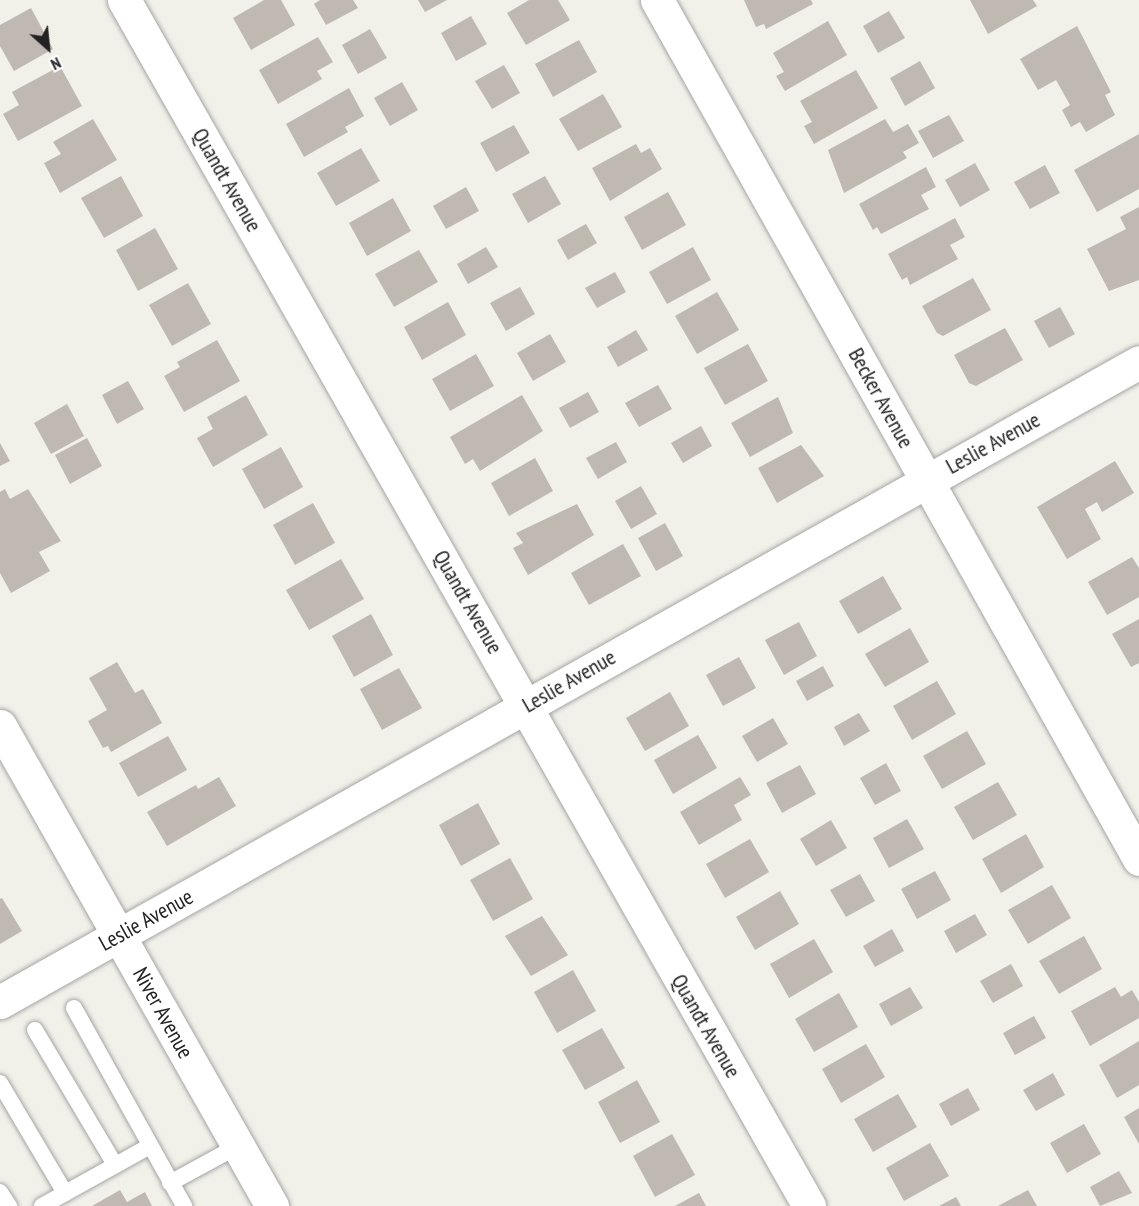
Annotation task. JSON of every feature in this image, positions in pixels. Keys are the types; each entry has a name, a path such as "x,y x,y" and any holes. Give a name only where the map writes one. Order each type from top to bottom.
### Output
{"street":[{"name":"Quandt Avenue","path":"124,0 809,1206"},
{"name":"Becker Avenue","path":"657,0 1139,859"},
{"name":"Leslie Avenue","path":"0,1002 927,479 1139,362"},
{"name":"Niver Avenue","path":"0,726 272,1206"}],"lane":[{"path":"74,1008 184,1206"},
{"path":"35,1030 115,1165"},
{"path":"0,1083 65,1193"},
{"path":"42,1206 150,1146"},
{"path":"170,1182 238,1146"},
{"path":"0,1192 9,1206"}],"building":[{"path":"264,0 281,0 295,25 251,50 233,18"},
{"path":"320,0 353,0 358,8 326,25 314,4"},
{"path":"418,0 447,0 425,12"},
{"path":"529,0 558,0 570,20 526,45 507,13"},
{"path":"744,0 811,0 813,4 766,29 764,24 756,27"},
{"path":"970,0 1033,0 1037,6 988,34"},
{"path":"31,8 53,49 14,71 0,46 0,25"},
{"path":"889,11 905,38 878,53 863,26"},
{"path":"471,16 487,44 456,61 441,33"},
{"path":"828,21 847,55 785,91 776,76 784,72 773,53"},
{"path":"1077,26 1111,92 1105,95 1115,115 1086,132 1080,122 1071,127 1062,110 1070,105 1056,80 1038,90 1020,59"},
{"path":"370,29 387,58 358,74 342,45"},
{"path":"318,37 333,62 317,71 322,79 278,104 259,70"},
{"path":"579,40 597,72 553,97 535,64"},
{"path":"920,61 935,88 905,106 890,78"},
{"path":"504,65 520,93 492,109 475,81"},
{"path":"60,66 82,106 18,141 3,114 19,105 12,92"},
{"path":"856,70 878,108 814,144 804,126 812,122 800,101"},
{"path":"402,82 418,110 390,126 374,98"},
{"path":"349,88 364,116 345,127 348,132 304,157 286,124"},
{"path":"603,94 622,127 578,151 559,119"},
{"path":"949,115 964,141 933,158 918,131"},
{"path":"93,119 117,160 60,193 44,163 61,154 53,142"},
{"path":"885,119 893,132 908,124 919,143 903,152 907,158 844,193 828,150"},
{"path":"514,125 530,153 496,172 480,143"},
{"path":"1139,134 1139,189 1097,212 1074,170"},
{"path":"636,144 641,153 650,148 662,169 610,201 592,168"},
{"path":"361,148 380,181 336,206 317,173"},
{"path":"975,163 990,190 960,207 945,180"},
{"path":"1045,165 1060,193 1030,209 1014,182"},
{"path":"926,167 936,187 921,195 929,209 881,234 877,227 873,230 859,204"},
{"path":"121,176 143,216 104,238 81,198"},
{"path":"545,176 561,204 528,223 512,194"},
{"path":"466,187 479,211 446,229 433,206"},
{"path":"668,192 686,225 642,250 624,217"},
{"path":"393,198 411,231 367,256 349,223"},
{"path":"1139,207 1139,280 1109,291 1087,249 1126,229 1120,217"},
{"path":"955,218 965,237 950,245 958,259 910,285 907,277 902,280 888,254"},
{"path":"586,224 597,243 568,260 557,240"},
{"path":"155,228 178,269 138,291 116,250"},
{"path":"486,247 498,267 468,284 457,264"},
{"path":"693,247 711,280 667,304 649,272"},
{"path":"419,250 438,282 394,307 375,274"},
{"path":"615,272 626,292 597,308 585,288"},
{"path":"973,278 991,310 943,336 937,333 922,306"},
{"path":"188,283 211,324 172,346 149,305"},
{"path":"520,287 535,314 506,331 490,303"},
{"path":"717,292 739,330 697,354 675,316"},
{"path":"448,302 466,335 422,360 404,327"},
{"path":"1060,307 1075,334 1049,348 1034,321"},
{"path":"1005,328 1023,360 976,386 969,383 954,355"},
{"path":"636,330 648,350 618,367 607,347"},
{"path":"550,334 566,362 533,381 517,353"},
{"path":"217,340 240,381 184,412 164,376 180,367 177,362"},
{"path":"748,344 768,381 725,405 704,368"},
{"path":"476,354 494,386 450,411 432,379"},
{"path":"128,381 144,409 117,424 102,395"},
{"path":"658,385 672,409 639,427 625,403"},
{"path":"588,392 599,412 570,428 559,408"},
{"path":"246,395 268,435 213,467 197,438 213,429 207,417"},
{"path":"522,395 543,431 480,471 473,459 465,464 450,437"},
{"path":"778,397 793,433 750,457 731,423"},
{"path":"67,404 84,436 51,454 34,423"},
{"path":"701,426 712,446 683,463 671,443"},
{"path":"87,438 102,466 70,484 55,455"},
{"path":"616,442 627,462 598,479 586,458"},
{"path":"0,443 10,461 0,466"},
{"path":"801,445 824,476 777,503 758,468"},
{"path":"281,447 303,487 264,509 242,469"},
{"path":"535,458 553,491 509,516 491,483"},
{"path":"1115,461 1134,493 1102,512 1097,502 1085,509 1101,539 1067,559 1037,507"},
{"path":"641,486 657,514 631,529 615,501"},
{"path":"5,489 10,499 28,489 61,541 39,552 50,571 11,593 0,573 0,492"},
{"path":"313,503 335,543 295,565 273,525"},
{"path":"577,504 594,535 528,575 513,548 523,543 516,533"},
{"path":"665,523 683,556 656,571 638,538"},
{"path":"623,544 641,576 589,605 571,573"},
{"path":"1132,557 1139,568 1139,597 1107,615 1088,582"},
{"path":"341,559 364,599 309,630 286,590"},
{"path":"883,576 902,609 858,634 839,601"},
{"path":"371,614 393,655 354,677 332,636"},
{"path":"1139,619 1139,663 1131,667 1112,634"},
{"path":"799,622 817,656 784,675 765,640"},
{"path":"910,628 929,662 885,687 865,654"},
{"path":"739,657 756,688 723,706 706,675"},
{"path":"117,662 135,693 143,689 162,723 111,752 108,746 103,748 88,721 107,710 89,678"},
{"path":"823,666 834,686 807,701 796,681"},
{"path":"399,668 422,708 382,730 360,689"},
{"path":"937,681 956,714 912,740 893,706"},
{"path":"670,692 689,726 645,751 626,718"},
{"path":"859,713 870,731 844,746 834,727"},
{"path":"773,718 788,744 757,762 742,736"},
{"path":"967,731 986,764 942,789 923,756"},
{"path":"698,735 717,768 673,794 654,760"},
{"path":"168,736 187,770 138,797 119,763"},
{"path":"886,763 901,791 875,805 860,778"},
{"path":"800,765 816,794 782,813 766,783"},
{"path":"219,777 236,806 167,846 147,812 196,785 198,789"},
{"path":"740,777 751,795 734,805 742,820 699,845 680,812"},
{"path":"998,782 1017,815 973,840 954,807"},
{"path":"478,803 500,844 461,866 439,825"},
{"path":"907,819 924,849 889,868 873,838"},
{"path":"831,820 847,848 816,866 800,839"},
{"path":"1026,834 1044,867 1001,893 982,859"},
{"path":"750,839 769,872 725,898 706,864"},
{"path":"510,858 533,899 493,921 470,880"},
{"path":"935,871 951,900 917,919 901,889"},
{"path":"860,874 875,901 846,917 830,890"},
{"path":"1052,885 1071,918 1028,944 1008,910"},
{"path":"780,891 799,924 755,950 736,917"},
{"path":"2,898 22,931 0,944 0,899"},
{"path":"975,914 987,935 956,953 944,931"},
{"path":"542,916 568,955 531,976 505,936"},
{"path":"892,929 904,951 875,967 863,946"},
{"path":"1084,936 1102,969 1059,994 1039,961"},
{"path":"814,939 833,972 789,998 770,964"},
{"path":"1011,964 1023,986 993,1003 980,981"},
{"path":"573,970 596,1011 557,1033 534,992"},
{"path":"910,987 923,1008 891,1026 879,1004"},
{"path":"1115,987 1121,997 1132,990 1139,1002 1139,1018 1090,1046 1071,1011"},
{"path":"839,993 858,1027 814,1052 795,1019"},
{"path":"1034,1016 1046,1038 1015,1055 1003,1033"},
{"path":"602,1028 625,1068 585,1090 562,1050"},
{"path":"1139,1041 1139,1085 1117,1098 1099,1065"},
{"path":"866,1044 885,1077 841,1103 822,1069"},
{"path":"1053,1073 1065,1095 1036,1111 1023,1090"},
{"path":"637,1080 660,1122 620,1143 598,1102"},
{"path":"968,1088 980,1110 951,1126 939,1104"},
{"path":"898,1094 917,1127 873,1152 854,1119"},
{"path":"1139,1108 1139,1144 1124,1117"},
{"path":"1084,1124 1101,1154 1067,1173 1050,1143"},
{"path":"672,1134 695,1175 655,1197 633,1156"},
{"path":"930,1143 949,1176 904,1201 886,1168"},
{"path":"1119,1171 1132,1193 1100,1206 1090,1187"},
{"path":"120,1190 127,1202 145,1192 152,1206 92,1206"},
{"path":"1028,1190 1037,1206 998,1206"},
{"path":"699,1193 706,1206 675,1206"},
{"path":"956,1197 961,1206 939,1206"}]}
